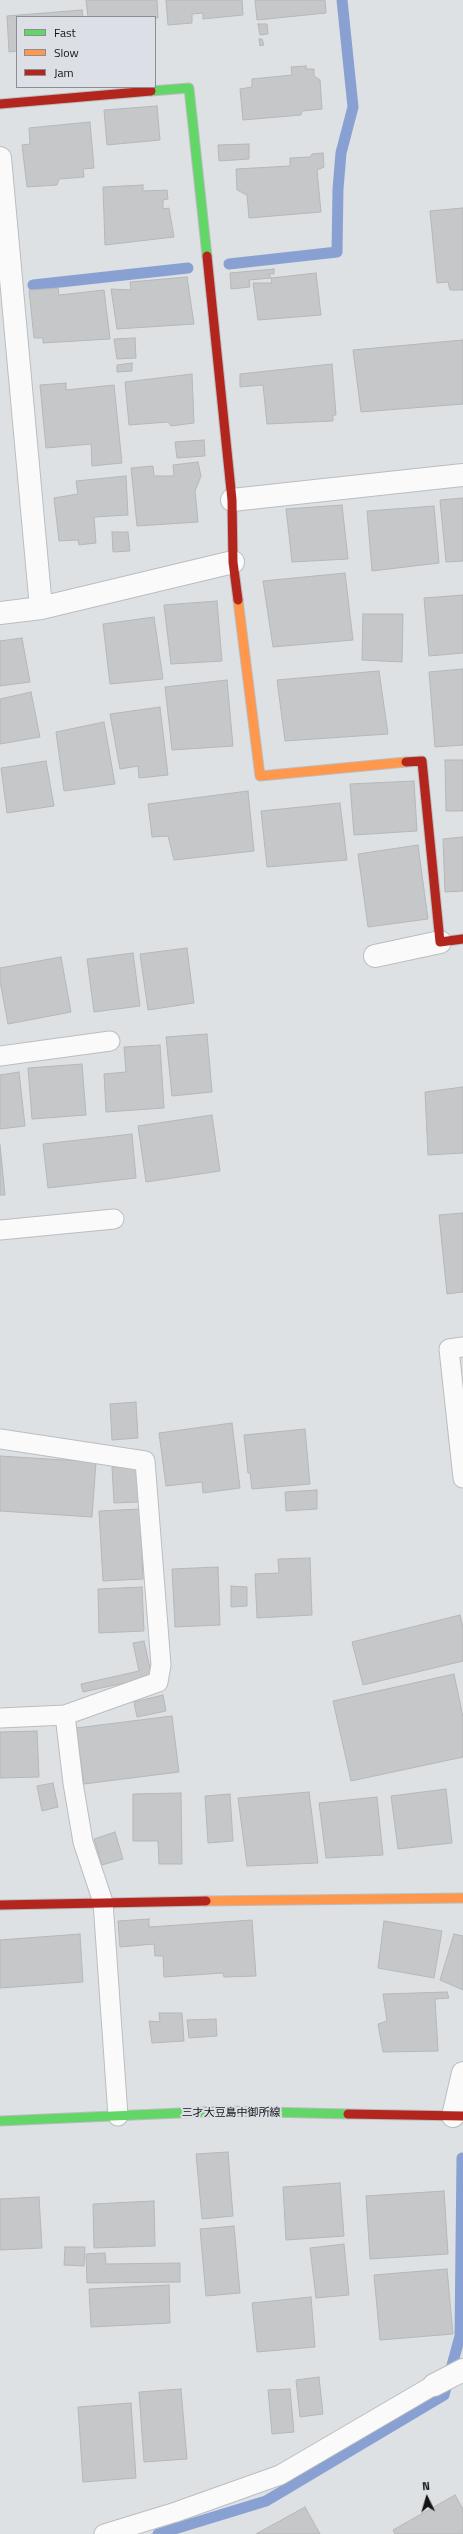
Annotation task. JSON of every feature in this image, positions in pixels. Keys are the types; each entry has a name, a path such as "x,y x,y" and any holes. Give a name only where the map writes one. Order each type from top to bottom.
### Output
{"street":[{"path":"0,104 189,88 232,500 233,562 260,776 422,761 440,942"},
{"path":"0,158 41,608"},
{"path":"232,500 463,475"},
{"path":"0,613 41,608 233,562"},
{"path":"375,956 440,942 463,939"},
{"path":"0,1905 103,1902 463,1898"},
{"path":"458,2116 463,2073"},
{"name":"三才大豆島中御所線","path":"0,2121 225,2111 458,2116"},
{"path":"434,2385 463,2370"}],"lane":[{"path":"0,1056 110,1041"},
{"path":"0,1230 114,1219"},
{"path":"463,1347 449,1349 463,1478"},
{"path":"0,1439 145,1461 161,1666 158,1682 65,1715 0,1718"},
{"path":"65,1715 73,1783 84,1842 103,1902 118,2116"},
{"path":"104,2534 176,2512 280,2475 434,2385"}],"building":[{"path":"86,0 157,0 158,18 156,18 156,16 88,16"},
{"path":"166,0 242,0 243,15 203,19 203,13 192,14 192,23 168,25"},
{"path":"255,0 325,0 326,13 257,20"},
{"path":"82,10 83,16 16,16 16,51 9,52 7,16"},
{"path":"258,24 267,24 268,34 260,35"},
{"path":"259,39 262,39 264,45 260,46"},
{"path":"306,66 306,69 314,69 314,76 320,80 322,109 302,111 301,115 243,120 240,89 252,87 252,79 292,75 291,67"},
{"path":"157,106 160,140 107,145 104,110"},
{"path":"90,122 94,168 83,169 84,177 59,179 57,185 27,187 22,145 30,144 29,128"},
{"path":"249,144 249,159 219,161 218,145"},
{"path":"323,153 324,167 317,170 321,212 249,218 247,195 237,190 236,169 290,166 290,158 310,157 312,154"},
{"path":"143,185 143,191 167,190 168,199 163,200 163,209 169,208 174,237 105,245 103,187"},
{"path":"463,208 463,290 450,290 448,282 437,283 430,211"},
{"path":"274,269 274,274 269,274 271,278 249,280 250,287 231,289 230,273"},
{"path":"316,273 321,315 258,320 253,283 272,283 271,278"},
{"path":"187,277 194,324 117,329 111,289 131,290 130,282"},
{"path":"58,288 59,295 104,290 110,339 43,343 43,338 34,338 29,290"},
{"path":"135,338 136,358 117,359 114,339"},
{"path":"463,340 463,404 361,412 353,350"},
{"path":"132,363 132,371 117,372 117,365"},
{"path":"332,364 336,415 333,415 333,421 267,424 263,385 240,387 240,374"},
{"path":"192,374 194,423 171,426 168,422 129,425 125,382"},
{"path":"66,383 66,390 114,385 122,463 92,466 91,444 46,448 40,385"},
{"path":"204,440 205,456 177,458 175,442"},
{"path":"198,462 201,476 195,491 198,522 137,526 131,468 153,466 154,476 174,476 173,465"},
{"path":"126,476 128,515 94,517 96,543 79,545 78,540 59,541 54,498 78,494 76,481"},
{"path":"463,498 463,561 446,562 440,500"},
{"path":"342,505 348,559 292,562 286,509"},
{"path":"434,506 439,563 372,571 367,511"},
{"path":"112,532 128,532 130,551 113,552"},
{"path":"345,573 353,640 273,647 263,581"},
{"path":"463,595 463,653 429,656 424,598"},
{"path":"217,601 222,661 171,664 164,605"},
{"path":"363,614 403,614 402,662 362,660"},
{"path":"154,617 163,679 110,684 103,624"},
{"path":"22,638 30,682 0,686 0,641"},
{"path":"463,669 463,745 435,747 429,672"},
{"path":"379,671 388,734 285,741 277,680"},
{"path":"227,680 233,746 172,750 165,687"},
{"path":"31,692 40,737 0,744 0,699"},
{"path":"160,707 168,775 139,778 138,766 120,769 110,714"},
{"path":"104,722 115,784 64,791 56,732"},
{"path":"445,760 463,760 463,811 446,811"},
{"path":"46,761 54,806 7,813 1,768"},
{"path":"414,781 417,831 354,835 350,784"},
{"path":"248,791 254,851 174,860 168,836 152,837 148,804"},
{"path":"340,803 347,860 267,867 261,811"},
{"path":"463,837 463,891 445,892 443,839"},
{"path":"418,845 428,919 368,927 358,854"},
{"path":"187,948 194,1003 148,1010 140,954"},
{"path":"133,953 140,1006 94,1012 87,959"},
{"path":"61,957 71,1012 8,1024 0,981 0,968"},
{"path":"207,1034 212,1092 172,1096 166,1037"},
{"path":"160,1045 164,1108 106,1112 104,1074 126,1072 124,1047"},
{"path":"82,1064 86,1115 32,1119 28,1068"},
{"path":"19,1072 25,1126 0,1129 0,1075"},
{"path":"463,1087 463,1153 428,1155 425,1092"},
{"path":"212,1115 220,1171 146,1182 138,1126"},
{"path":"132,1134 136,1178 48,1188 43,1144"},
{"path":"0,1145 5,1195 0,1195"},
{"path":"463,1213 463,1292 447,1294 439,1215"},
{"path":"136,1402 138,1438 112,1440 110,1404"},
{"path":"232,1423 240,1488 203,1493 202,1482 166,1486 159,1433"},
{"path":"305,1429 310,1484 252,1489 250,1473 248,1473 244,1435"},
{"path":"0,1456 96,1462 92,1517 0,1511"},
{"path":"137,1466 139,1502 114,1503 112,1467"},
{"path":"317,1490 317,1509 286,1511 285,1492"},
{"path":"140,1509 143,1579 103,1581 99,1511"},
{"path":"310,1558 312,1615 257,1618 255,1574 279,1573 278,1559"},
{"path":"218,1567 220,1625 175,1627 172,1569"},
{"path":"231,1586 247,1587 247,1606 231,1607"},
{"path":"142,1587 144,1631 99,1633 98,1589"},
{"path":"460,1615 463,1627 463,1661 363,1685 352,1642"},
{"path":"144,1641 152,1677 83,1692 81,1684 139,1671 133,1643"},
{"path":"454,1674 463,1717 463,1757 351,1781 333,1701"},
{"path":"163,1695 166,1711 137,1717 134,1702"},
{"path":"172,1716 179,1772 84,1784 76,1728"},
{"path":"37,1731 39,1777 0,1778 0,1732"},
{"path":"53,1783 58,1807 42,1811 37,1786"},
{"path":"446,1789 452,1843 398,1849 391,1796"},
{"path":"309,1792 318,1863 247,1866 238,1798"},
{"path":"181,1793 182,1864 159,1864 158,1841 133,1841 133,1794"},
{"path":"230,1794 233,1841 208,1843 205,1796"},
{"path":"377,1797 383,1855 326,1858 319,1803"},
{"path":"115,1832 123,1859 102,1865 94,1839"},
{"path":"149,1919 149,1927 252,1920 256,1976 224,1977 223,1973 164,1977 163,1956 155,1956 154,1944 120,1947 118,1921"},
{"path":"384,1921 442,1931 434,1978 378,1968"},
{"path":"80,1934 83,1982 0,1988 0,1940"},
{"path":"454,1934 463,1936 463,1990 440,1980"},
{"path":"447,1992 449,1998 435,1999 438,2051 383,2052 378,2024 387,2021 383,1994"},
{"path":"159,2013 182,2013 184,2041 152,2043 149,2021 160,2022"},
{"path":"216,2019 217,2036 189,2038 187,2020"},
{"path":"228,2152 233,2216 202,2219 196,2154"},
{"path":"340,2183 344,2236 286,2240 283,2187"},
{"path":"444,2191 448,2254 370,2259 366,2196"},
{"path":"39,2197 42,2248 0,2250 0,2199"},
{"path":"154,2201 155,2246 94,2248 93,2204"},
{"path":"234,2226 240,2293 206,2296 200,2229"},
{"path":"344,2244 349,2295 316,2298 310,2248"},
{"path":"65,2247 85,2247 84,2266 64,2265"},
{"path":"105,2253 106,2264 180,2263 180,2282 87,2283 86,2254"},
{"path":"447,2269 453,2334 380,2340 374,2275"},
{"path":"169,2285 170,2323 91,2327 89,2289"},
{"path":"311,2297 315,2347 257,2352 252,2303"},
{"path":"319,2377 323,2414 300,2417 296,2380"},
{"path":"181,2389 187,2459 144,2462 139,2392"},
{"path":"290,2389 294,2432 272,2434 268,2390"},
{"path":"131,2403 136,2478 83,2482 78,2407"},
{"path":"455,2495 463,2509 463,2534 395,2534 393,2530"},
{"path":"305,2507 320,2534 256,2534"}],"waterway":[{"path":"229,264 337,252 338,189 341,153 353,107 342,0"},
{"path":"33,285 188,268"},
{"path":"158,2534 266,2501 444,2395 460,2336 462,2158"}],"traffic: fast":[{"path":"151,91 189,88 207,256"},
{"path":"0,2121 225,2111 348,2114"}],"traffic: slow":[{"path":"238,600 260,776 406,762"},
{"path":"206,1901 463,1898"}],"traffic: jam":[{"path":"0,104 151,91"},
{"path":"207,256 232,500 233,562 238,600"},
{"path":"406,762 422,761 440,942 463,939"},
{"path":"0,1905 206,1901"},
{"path":"348,2114 463,2116"}]}
